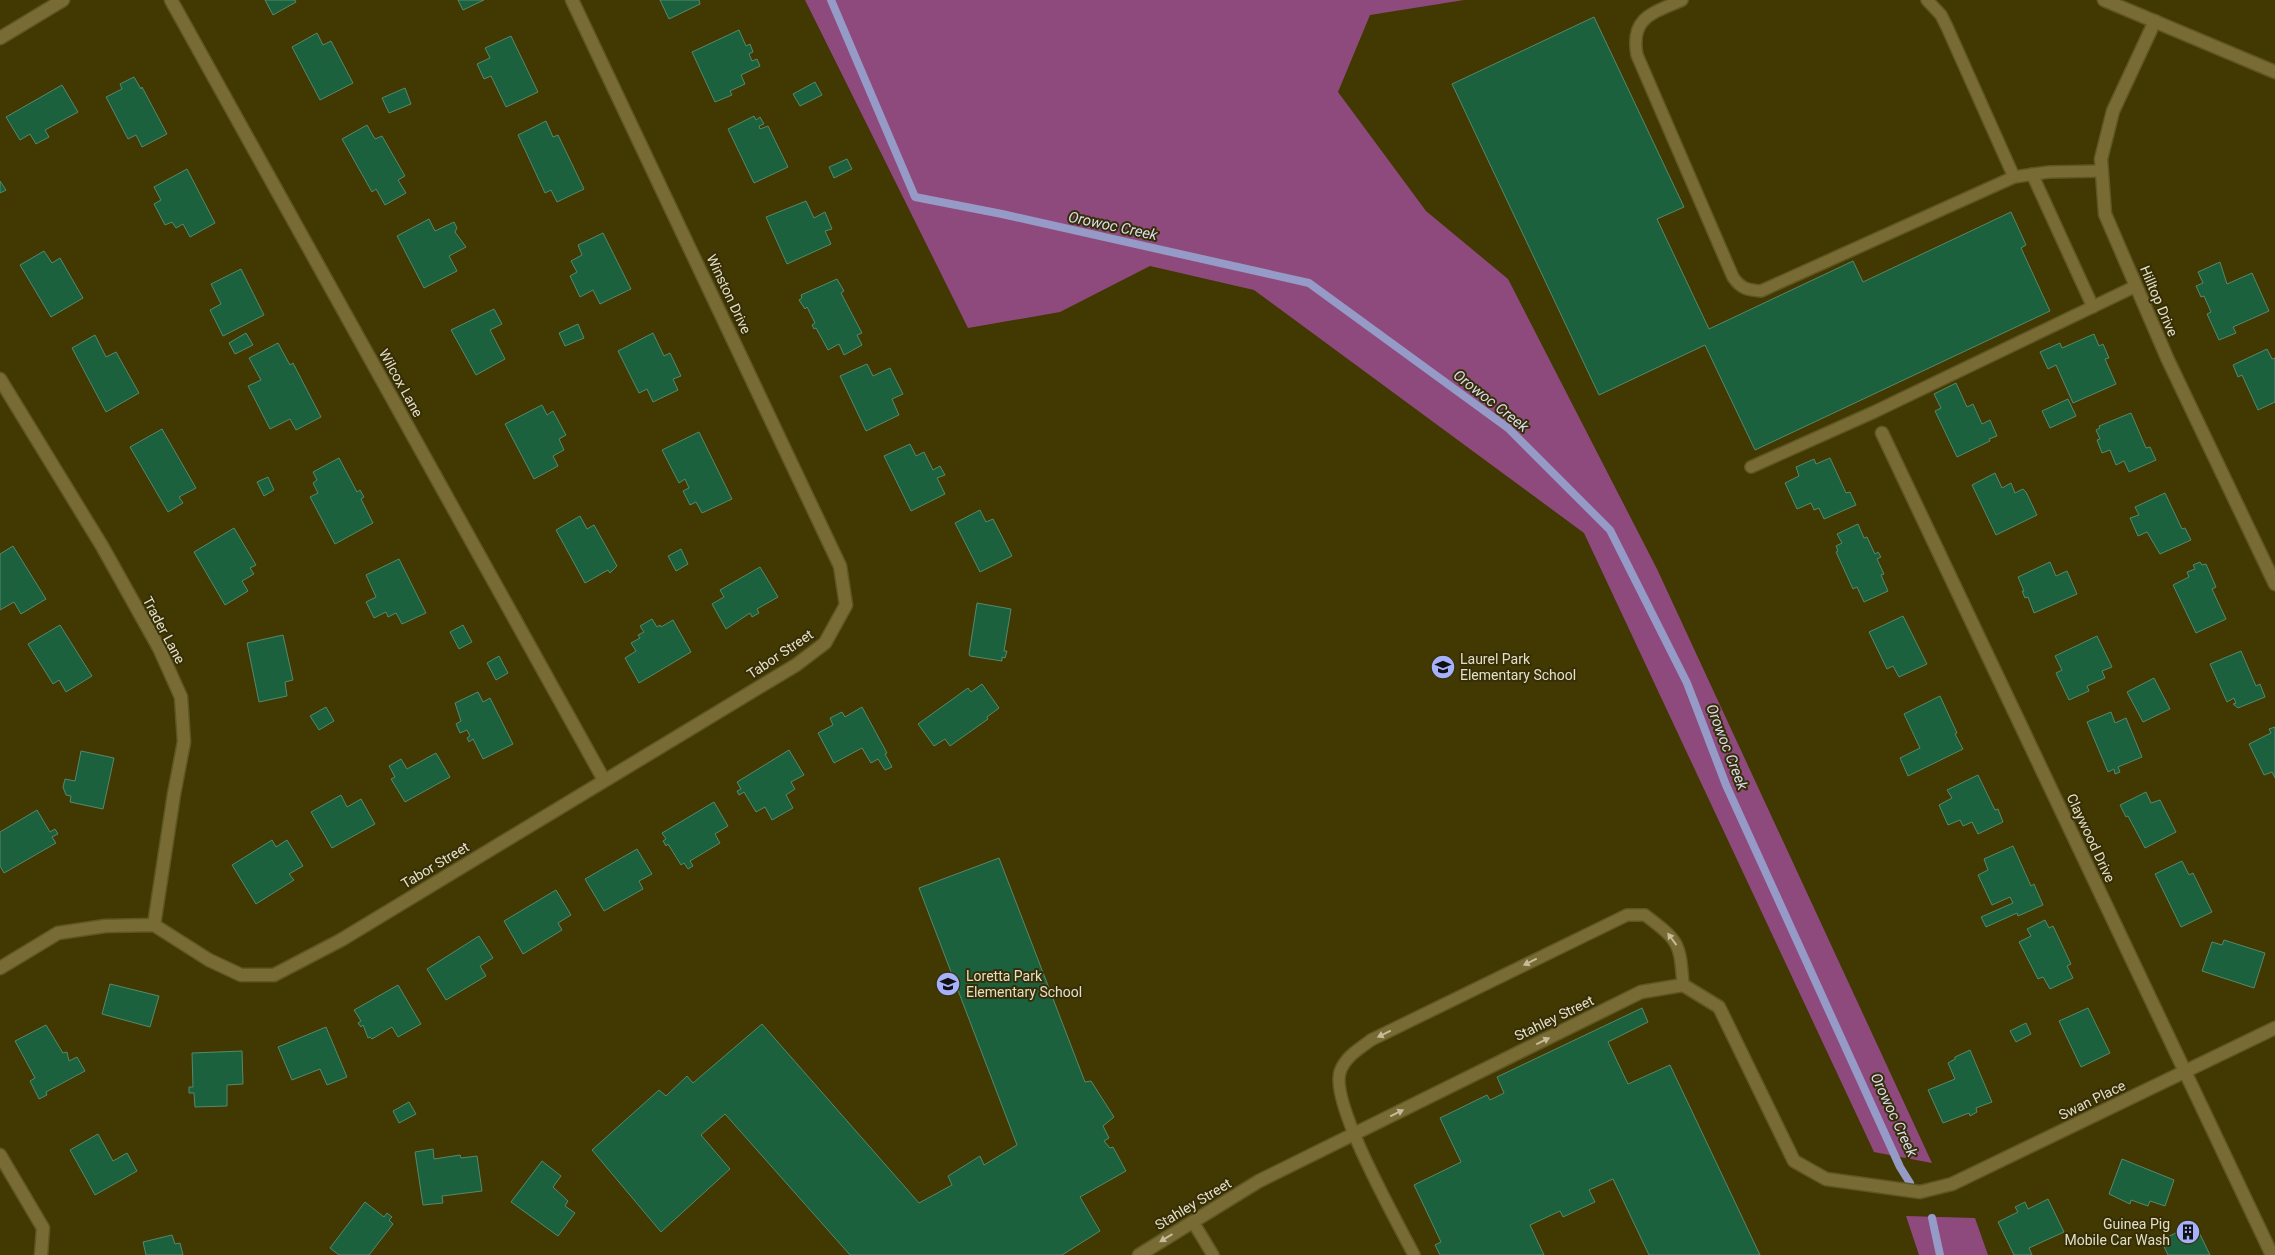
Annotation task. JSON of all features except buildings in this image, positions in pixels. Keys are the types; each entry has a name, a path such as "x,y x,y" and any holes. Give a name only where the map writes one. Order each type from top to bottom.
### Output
{"street":[{"path":"0,38 63,0"},
{"name":"Wilcox Lane","path":"171,0 604,780"},
{"name":"Winston Drive","path":"572,0 840,566 846,605"},
{"path":"2104,0 2275,72"},
{"name":"Hilltop Drive","path":"2154,21 2113,112 2101,158 2105,214 2168,360 2275,584"},
{"name":"Trader Lane","path":"0,379 102,546 159,648 181,697 184,742 154,925"},
{"name":"Claywood Drive","path":"1882,434 2272,1255"},
{"name":"Tabor Street","path":"154,925 209,960 241,975 274,975 341,940 796,665 825,642 846,605"},
{"path":"0,968 58,933 106,926 154,925"},
{"name":"Swan Place","path":"1683,985 1719,1007 1794,1161 1826,1179 1920,1192 1952,1184 2275,1028"},
{"name":"Stahley Street","path":"1139,1255 1259,1181 1641,992 1683,985"},
{"path":"0,1155 43,1228 41,1255"}],"lane":[{"path":"1682,0 1647,16 1640,23 1635,43 1637,55 1733,277 1739,285 1747,290 1761,291 2014,177 2049,172 2102,171"},
{"path":"1927,0 1944,21 2014,177"},
{"path":"2032,174 2093,307"},
{"path":"1751,467 1874,412 2136,286"},
{"path":"1414,1255 1354,1134 1341,1103 1339,1073 1348,1056 1371,1040 1626,915 1645,914 1670,934 1680,951 1683,985"},
{"path":"1193,1222 1213,1255"}],"shaded area":[{"path":"805,0 1464,0 1370,15 1338,92 1426,211 1508,279 1657,569 1932,1163 1874,1152 1584,533 1254,290 1150,266 1060,312 968,328"},
{"path":"1906,1216 1975,1218 1988,1255 1919,1255"}],"waterway":[{"name":"Orowoc Creek","path":"831,0 915,197 1002,214 1309,283 1508,428 1610,530 1687,683 1726,785 1900,1167 1910,1183"},
{"name":"Orowoc Creek","path":"1932,1218 1940,1255"}],"place":[{"name":"Laurel Park Elementary School","path":"1443,667"},
{"name":"Loretta Park Elementary School","path":"948,984"},
{"name":"Guinea Pig Mobile Car Wash","path":"2188,1232"}]}
